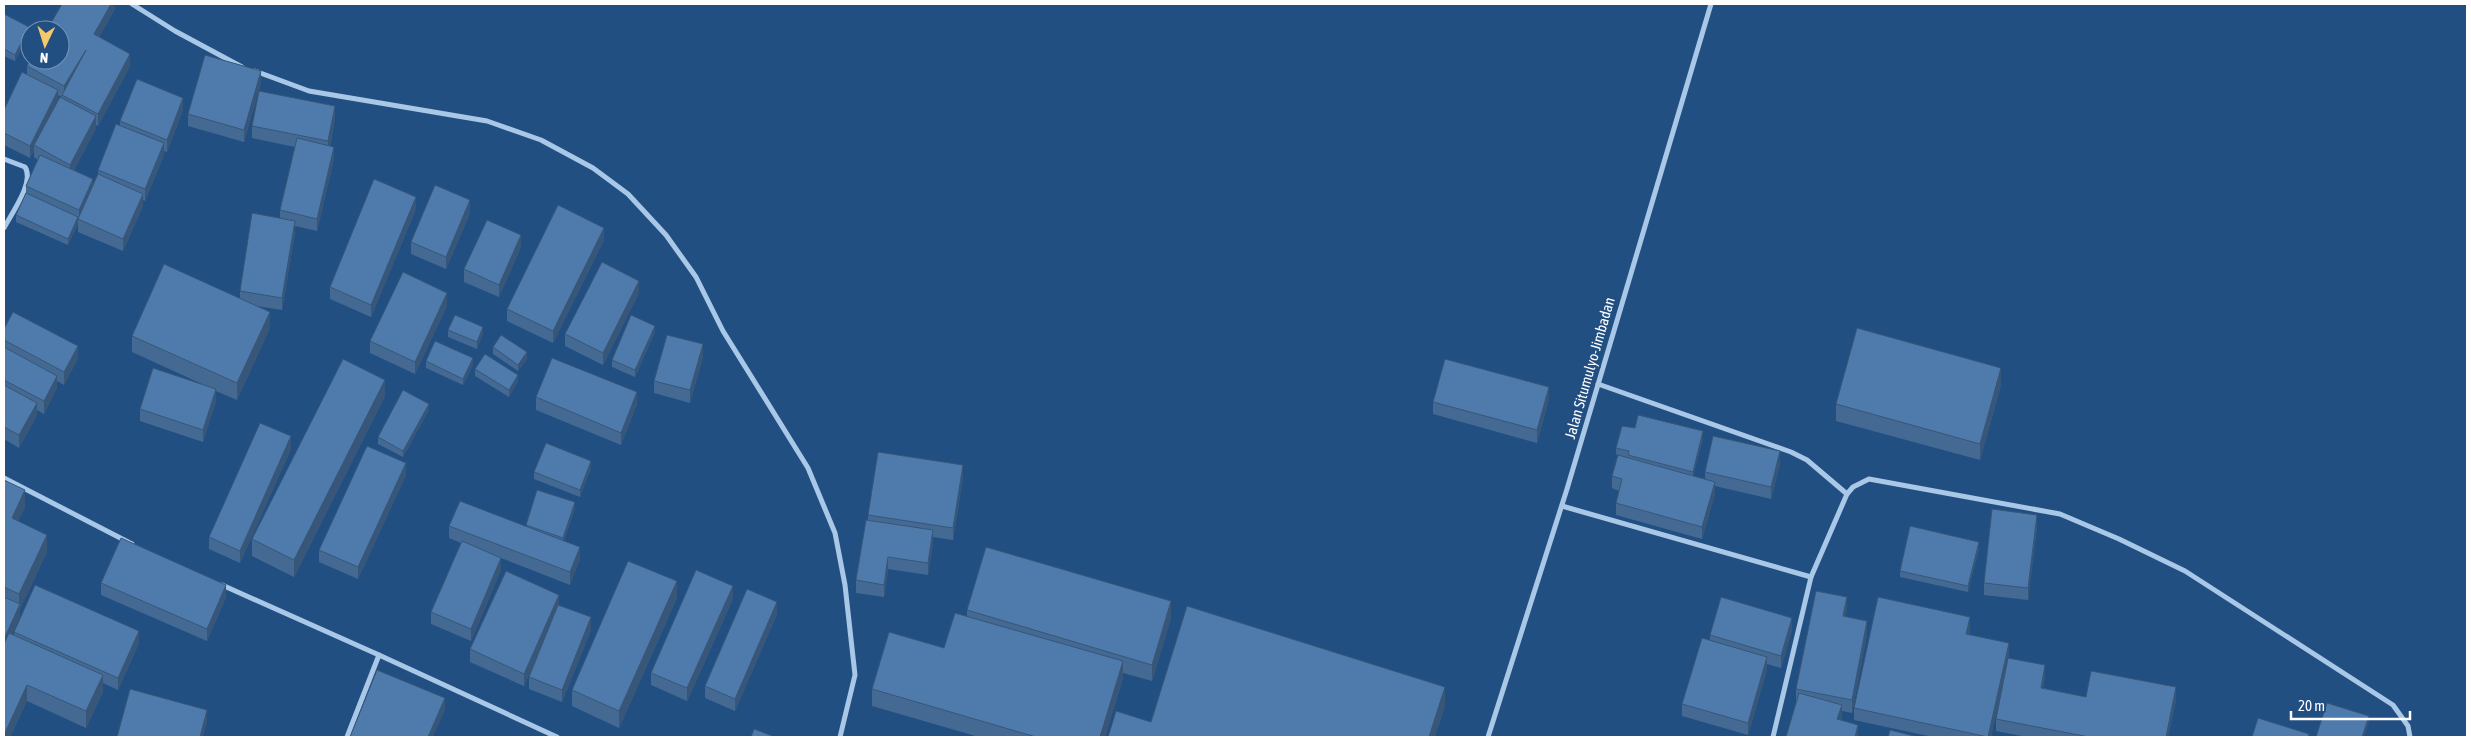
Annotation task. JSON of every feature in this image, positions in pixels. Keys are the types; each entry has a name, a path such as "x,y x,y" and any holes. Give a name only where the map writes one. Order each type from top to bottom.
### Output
{"street":[{"path":"132,4 175,31 243,67 309,91 487,121 541,140 593,168 628,194 666,235 696,277 723,331 808,468 835,533 845,585 855,675 840,737"},
{"name":"Jalan Situmulyo-Jimbadan","path":"1488,737 1562,506 1711,4"},
{"path":"4,159 25,167 28,176 24,192 4,228"},
{"path":"1598,384 1791,452 1807,460 1847,494"},
{"path":"4,478 138,547"},
{"path":"1773,737 1811,577 1847,494 1853,487 1870,479 2060,514 2119,539 2185,571 2394,706 2408,726 2410,737"},
{"path":"1562,506 1811,577"},
{"path":"218,584 379,654 557,737"},
{"path":"347,737 379,654"}],"building":[{"path":"62,4 111,4 94,34 130,54 98,114 62,95 86,50 64,86 34,70 70,70 70,20 53,20"},
{"path":"4,14 20,22 20,45 15,55 4,49"},
{"path":"205,55 261,71 244,130 188,114"},
{"path":"22,72 58,90 30,146 4,133 4,110"},
{"path":"137,79 183,98 167,140 120,121"},
{"path":"259,91 335,106 328,141 252,126"},
{"path":"60,97 96,116 70,165 34,145"},
{"path":"116,124 164,143 145,189 98,170"},
{"path":"297,138 334,147 317,219 280,210"},
{"path":"40,155 93,179 79,210 26,186"},
{"path":"98,174 143,194 123,239 78,219"},
{"path":"374,179 416,197 371,305 330,287"},
{"path":"435,185 470,200 446,257 411,242"},
{"path":"26,193 78,217 68,239 16,215"},
{"path":"558,205 604,228 553,331 507,309"},
{"path":"252,213 295,221 282,298 240,291"},
{"path":"487,220 521,235 499,285 464,269"},
{"path":"602,262 639,281 603,353 565,334"},
{"path":"164,264 270,312 237,383 132,336"},
{"path":"403,272 447,293 415,362 370,341"},
{"path":"13,312 78,346 64,372 4,340 4,329"},
{"path":"455,315 483,327 477,342 448,330"},
{"path":"631,315 655,326 635,370 612,360"},
{"path":"1857,328 2001,368 1980,444 1836,404"},
{"path":"501,335 527,352 518,365 493,347"},
{"path":"667,335 703,344 690,390 654,381"},
{"path":"435,341 473,358 463,379 426,361"},
{"path":"4,347 57,376 44,401 4,380"},
{"path":"485,354 518,375 509,390 475,369"},
{"path":"552,358 637,392 621,433 536,397"},
{"path":"343,359 385,380 294,560 252,539"},
{"path":"1445,359 1549,387 1537,430 1433,402"},
{"path":"153,368 216,389 203,430 140,409"},
{"path":"4,385 37,403 19,435 4,427"},
{"path":"403,390 429,404 403,451 378,437"},
{"path":"1638,415 1703,431 1693,472 1628,455 1629,451 1616,448 1622,426 1635,428"},
{"path":"260,423 291,436 240,551 209,537"},
{"path":"1713,436 1780,451 1771,487 1705,472"},
{"path":"546,443 591,461 580,490 534,472"},
{"path":"367,446 406,463 358,567 319,550"},
{"path":"878,452 963,465 953,528 868,515"},
{"path":"1618,455 1715,482 1702,527 1616,503 1622,479 1612,476"},
{"path":"4,480 25,490 12,518 47,535 19,594 4,587"},
{"path":"537,490 575,502 563,538 526,525"},
{"path":"460,501 580,547 570,572 449,526"},
{"path":"1992,509 2037,515 2028,588 1984,583"},
{"path":"866,520 933,530 928,563 888,557 884,585 856,580"},
{"path":"1910,526 1979,542 1968,586 1900,571"},
{"path":"121,538 226,585 207,629 101,583"},
{"path":"462,541 501,558 471,629 431,612"},
{"path":"986,547 1171,601 1152,665 967,610"},
{"path":"628,561 677,581 619,711 572,690"},
{"path":"696,570 733,586 687,688 651,673"},
{"path":"506,571 559,595 524,674 470,649"},
{"path":"35,585 139,631 118,678 14,632"},
{"path":"747,589 777,602 735,699 705,686"},
{"path":"1816,591 1847,597 1843,616 1867,621 1852,700 1796,689"},
{"path":"4,597 20,604 4,639"},
{"path":"1721,597 1792,618 1781,656 1710,635"},
{"path":"1878,597 1970,617 1966,634 2009,643 1988,737 1854,708"},
{"path":"558,605 591,617 562,690 529,677"},
{"path":"1187,606 1445,687 1429,737 1108,737 1116,711 1151,722"},
{"path":"955,613 1123,661 1100,737 1036,737 872,689 889,632 944,648"},
{"path":"9,633 103,675 86,711 27,685 4,735 4,644"},
{"path":"1702,638 1767,657 1748,723 1682,704"},
{"path":"2008,658 2045,665 2041,688 2086,697 2091,671 2176,687 2166,737 2089,737 1996,719"},
{"path":"377,670 445,698 428,737 350,737"},
{"path":"130,689 207,710 200,737 117,737"},
{"path":"1799,693 1842,705 1837,719 1858,725 1855,737 1786,737"},
{"path":"2327,703 2369,716 2362,737 2316,737"},
{"path":"2258,718 2309,734 2308,737 2252,737"},
{"path":"754,729 775,737 751,737"},
{"path":"1890,730 1918,737 1888,737"}]}
